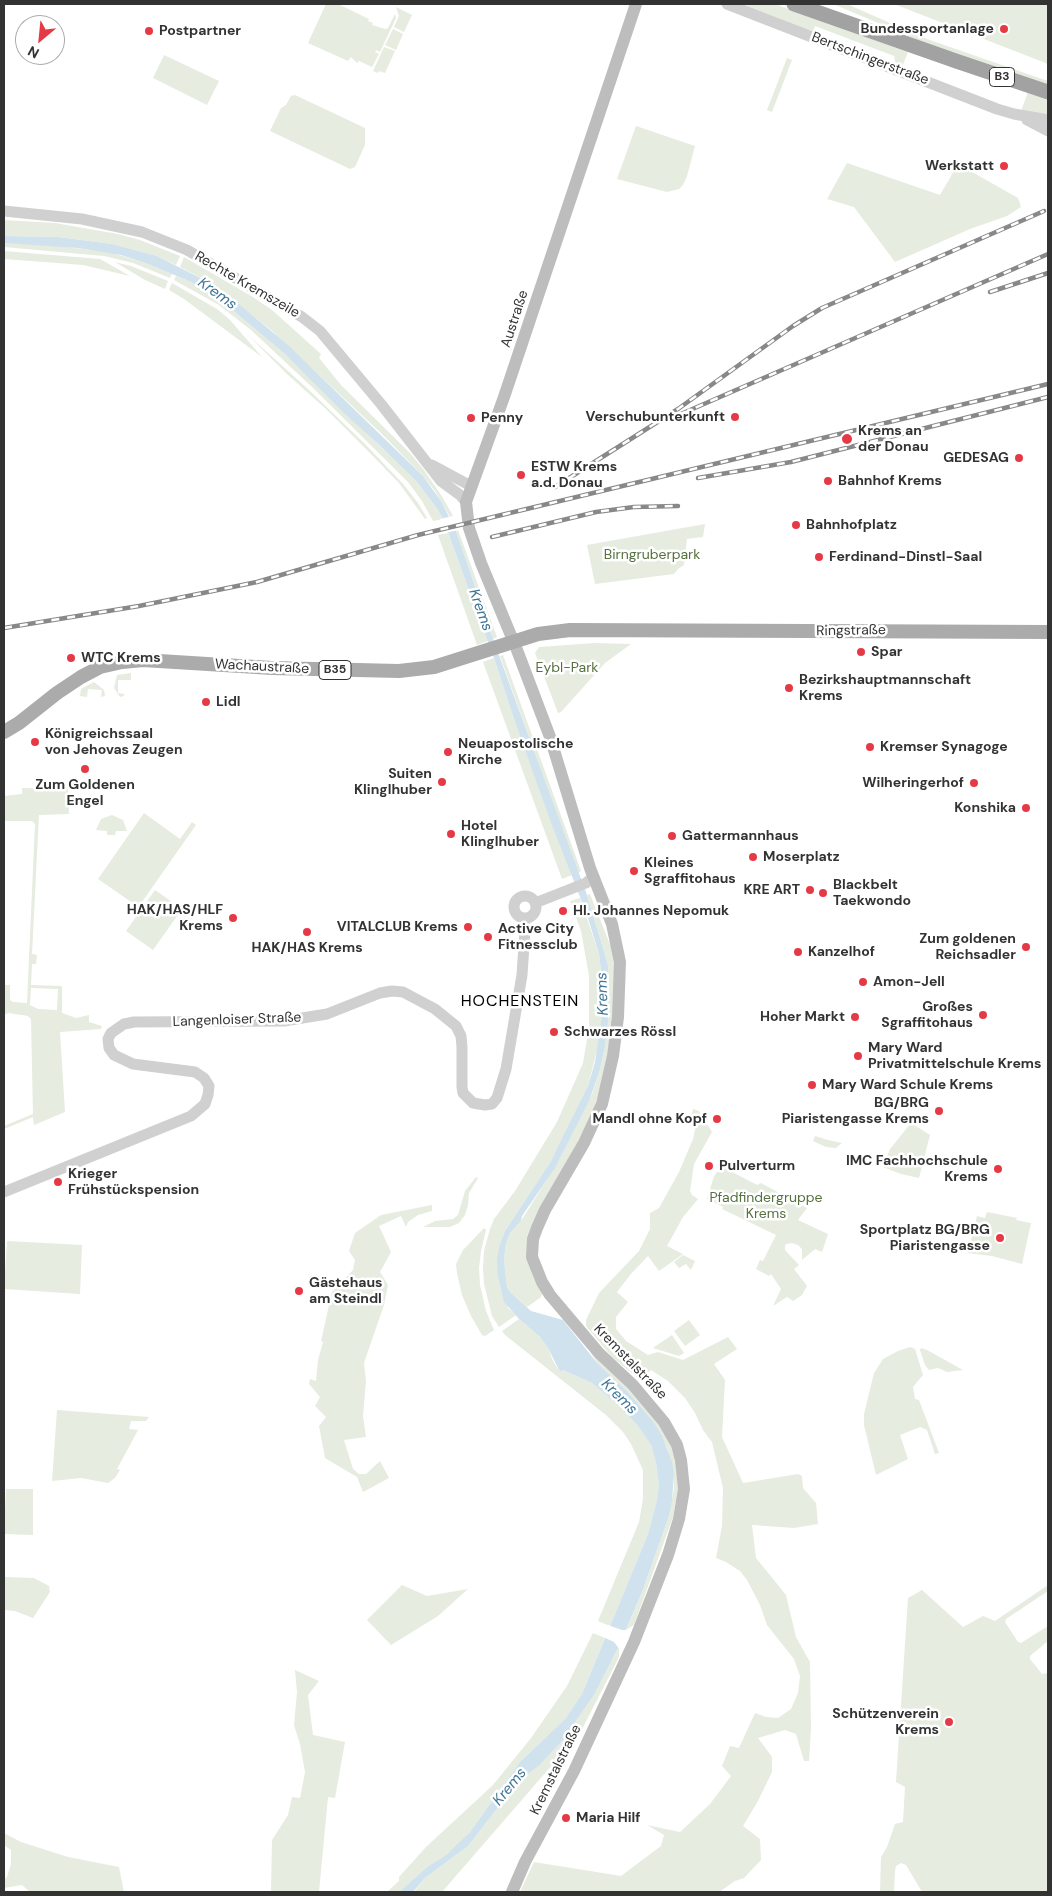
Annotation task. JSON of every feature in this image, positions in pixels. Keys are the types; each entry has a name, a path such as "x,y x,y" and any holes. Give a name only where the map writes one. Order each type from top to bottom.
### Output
{"highway":[{"name":"B3","path":"794,4 1048,92"},
{"name":"B3","path":"823,4 867,30"}],"main road":[{"name":"Austraße","path":"590,880 550,737 507,644 491,588 469,528 466,502 518,358 636,4"},
{"name":"Wachaustraße","path":"4,732 19,723 81,676 100,667 122,662 143,660 272,668 399,671 429,668 554,631 655,630"},
{"name":"Ringstraße","path":"655,630 1048,632"},
{"name":"Kremstalstraße","path":"512,1892 525,1862 574,1771 634,1642 668,1555 679,1519 684,1489 682,1460 677,1445 664,1422 633,1385 599,1353 550,1295 542,1282 532,1257 533,1239 540,1222 596,1119 614,1056 618,1017 620,962 612,924 590,880"}],"street":[{"name":"Bertschingerstraße","path":"727,4 1048,128"},
{"name":"Rechte Kremszeile","path":"4,211 82,219 142,232 187,250 295,312 312,323 320,331 441,481 460,495 466,502"},
{"name":"Rechte Kremszeile","path":"428,463 471,486"},
{"path":"536,902 590,880"},
{"path":"528,896 536,902 535,913 528,918 519,917 514,910 515,902 520,897 528,896"},
{"name":"Langenloiser Straße","path":"4,1192 191,1116 205,1104 209,1086 204,1078 195,1072 133,1064 114,1055 109,1048 108,1040 111,1033 124,1024 134,1022 284,1021 327,1014 380,993 403,992 435,1009 456,1026 461,1036 463,1093 468,1099 479,1105 492,1104 506,1069 522,975 524,919"}],"green space":[{"path":"326,4 338,4 369,19 368,21 373,23 372,25 385,29 388,28 395,14 396,18 380,52 376,50 375,52 379,54 372,67 359,61 357,63 351,57 348,61 308,43"},
{"path":"743,4 775,4 908,52 902,67 896,65 894,56 815,26 813,32"},
{"path":"833,4 847,4 924,38 1048,81 1048,85 923,42"},
{"name":"Bundessportanlage","path":"894,4 1048,4 1048,64 1025,55"},
{"path":"396,7 412,15 404,32 394,27 399,16"},
{"path":"393,29 403,34 396,50 385,45"},
{"path":"384,47 395,51 385,73 379,71 378,73 373,71"},
{"path":"164,55 219,81 207,105 153,78"},
{"path":"787,58 792,60 772,112 767,110"},
{"path":"1028,92 1048,99 1048,117 1021,111"},
{"path":"295,95 365,128 365,145 355,167 350,169 270,131 281,108 286,105 291,96"},
{"path":"636,126 695,146 687,176 679,189 667,192 617,179"},
{"path":"847,163 940,195 958,164 1018,198 1021,207 1007,216 970,229 895,262 854,207 827,199"},
{"path":"4,220 55,223 118,234 140,240 180,256 176,265 157,256 112,244 58,237 4,236"},
{"path":"4,243 53,245 113,253 172,274 170,278 133,263 104,256 4,247"},
{"path":"4,251 100,259 130,276 83,265 4,259"},
{"path":"184,257 272,310 321,354 319,358 341,385 410,453 424,470 453,516 450,517 435,491 423,476 382,434 271,330 212,284 180,267"},
{"path":"115,262 131,266 168,281 165,289 145,280"},
{"path":"176,276 191,282 218,298 285,354 417,482 443,519 433,521 422,501 408,482 311,386 251,330 219,305 174,280"},
{"path":"172,283 217,309 230,320 262,357 169,290"},
{"path":"248,335 365,444 404,485 427,518 425,519 399,483 367,450"},
{"name":"Birngruberpark","path":"705,524 703,537 687,539 684,565 674,574 595,584 587,545"},
{"path":"458,530 497,637 493,639 456,531"},
{"path":"448,533 488,641 477,645 438,535"},
{"name":"Eybl-Park","path":"595,643 631,644 605,663 561,712 558,713 535,653 539,647"},
{"path":"503,655 581,871 578,873 500,656"},
{"path":"494,658 515,722 572,875 562,879 483,662"},
{"path":"131,673 131,680 118,680 118,693 124,694 124,696 120,697 114,688 117,675"},
{"path":"94,682 104,690 105,696 101,697 102,690 88,689 87,697 80,696 81,689"},
{"path":"22,788 68,789 69,814 39,815 32,954 37,955 36,964 32,964 31,985 62,986 62,1013 76,1018 89,1015 89,1022 102,1026 101,1029 60,1032 65,1112 34,1125 33,1117 4,1129 4,1126 33,1114 31,1019 28,1016 8,1013 4,1015 4,985 10,985 10,1000 27,1003 35,824 32,821 4,821 4,796 22,794","holes":["31,988 58,989 57,1010 38,1009 30,1005"]},
{"path":"144,813 180,839 192,822 196,825 137,909 133,906 134,904 98,879"},
{"path":"112,815 123,820 127,831 116,831 115,835 107,835 107,831 96,830 101,819"},
{"path":"155,890 182,909 153,950 126,931"},
{"path":"590,894 613,952 615,963 613,1016 604,1078 591,1117 533,1227 543,1293 540,1298 527,1307 507,1287 504,1260 506,1243 510,1233 521,1221 558,1162 592,1094 605,1047 609,1014 608,965 587,895"},
{"path":"580,898 599,954 601,970 602,1015 598,1046 588,1086 564,1137 551,1161 505,1231 500,1244 508,1308 516,1315 499,1327 492,1316 484,1284 484,1251 490,1229 494,1219 515,1191 557,1122 583,1063 589,1028 589,976 581,931 570,901"},
{"path":"693,1109 699,1111 712,1132 694,1164 690,1191 698,1199 683,1217 667,1246 683,1254 659,1271 648,1256 630,1275 617,1292 628,1302 616,1317 616,1329 626,1341 648,1355 658,1352 683,1360 728,1337 737,1349 714,1364 725,1380 722,1437 743,1483 798,1474 802,1476 803,1488 816,1503 818,1524 794,1528 752,1525 756,1558 786,1595 796,1637 810,1662 811,1729 809,1761 804,1761 796,1734 785,1730 758,1738 772,1757 772,1772 743,1826 760,1839 761,1860 744,1878 735,1881 719,1892 520,1892 534,1862 621,1876 661,1846 664,1835 647,1825 680,1832 710,1804 731,1776 722,1766 730,1746 739,1748 755,1713 766,1717 778,1718 791,1709 798,1693 800,1676 794,1659 767,1625 760,1605 747,1580 740,1571 716,1558 722,1526 723,1488 712,1442 685,1398 668,1381 651,1370 640,1380 612,1357 586,1326 586,1320 599,1293 639,1251 650,1229 650,1213 659,1208 679,1172 693,1139 696,1125 691,1116"},
{"path":"911,1123 930,1135 919,1178 883,1167 890,1149"},
{"path":"815,1136 842,1143 836,1148 826,1147 813,1141"},
{"name":"Pfadfindergruppe Krems","path":"719,1165 757,1185 761,1183 807,1208 798,1220 828,1234 822,1252 815,1249 802,1260 802,1249 798,1245 786,1244 785,1250 799,1265 794,1269 807,1286 802,1295 793,1301 787,1297 773,1306 781,1289 771,1274 769,1276 756,1269 760,1260 763,1261 776,1235 722,1209 723,1207 707,1199"},
{"path":"476,1177 478,1178 469,1193 465,1215 459,1223 450,1227 423,1227 435,1221 453,1219 458,1215 465,1191"},
{"path":"432,1205 432,1211 418,1215 408,1222 406,1227 401,1216 379,1226 391,1252 380,1272 388,1285 384,1305 364,1363 366,1381 363,1416 366,1437 344,1440 353,1469 359,1474 366,1474 380,1461 389,1478 363,1492 357,1477 325,1458 319,1426 326,1417 315,1406 320,1397 309,1384 310,1379 316,1381 318,1360 323,1342 321,1341 332,1292 353,1270 355,1260 349,1251 355,1233 381,1215"},
{"name":"Sportplatz BG/BRG Piaristengasse","path":"987,1212 1031,1223 1022,1264 992,1256 968,1253 977,1216 985,1218"},
{"path":"484,1228 486,1230 479,1268 480,1285 486,1311 494,1330 485,1336 482,1335 471,1316 462,1295 456,1264 463,1250"},
{"path":"7,1241 82,1245 80,1294 4,1289"},
{"path":"683,1255 695,1261 691,1270 686,1264 679,1268 674,1262"},
{"path":"519,1319 540,1337 560,1372 563,1370 592,1383 618,1405 638,1426 651,1445 659,1485 657,1500 648,1534 610,1626 598,1621 639,1522 643,1499 643,1470 623,1432 606,1415 505,1335 502,1331"},
{"path":"689,1320 700,1335 685,1346 674,1331"},
{"path":"672,1335 684,1353 679,1356 653,1348"},
{"path":"910,1347 915,1349 923,1375 913,1387 915,1399 919,1400 939,1453 935,1454 927,1430 920,1427 900,1435 908,1459 876,1475 864,1425 864,1414 874,1373 883,1359"},
{"path":"921,1348 963,1370 947,1372 938,1368 929,1370 925,1365"},
{"path":"589,1350 630,1389 657,1419 676,1461 678,1489 673,1517 634,1625 626,1630 642,1592 669,1516 674,1488 674,1474 667,1448 653,1421 627,1391 597,1363"},
{"path":"57,1410 149,1417 146,1421 131,1421 129,1429 138,1430 117,1469 120,1470 115,1478 108,1483 81,1478 52,1481"},
{"path":"6,1489 33,1489 33,1535 4,1534"},
{"path":"4,1577 34,1578 49,1586 50,1592 33,1618 15,1611 4,1610"},
{"path":"402,1585 427,1596 468,1589 438,1616 391,1645 367,1620"},
{"path":"1048,1585 1048,1591 1006,1619 1005,1622 1018,1642 1021,1643 1048,1626 1048,1641 1030,1656 1030,1659 1042,1674 1048,1673 1048,1892 922,1892 906,1865 901,1863 896,1866 894,1892 880,1892 881,1857 887,1847 895,1824 903,1822 905,1787 896,1782 908,1598 922,1590 963,1627 983,1616 995,1621"},
{"path":"593,1633 605,1638 582,1694 565,1719 520,1762 470,1832 460,1842 446,1855 427,1867 399,1892 387,1892 399,1881 399,1877 426,1847 493,1785 531,1738 567,1686"},
{"path":"619,1646 619,1657 576,1741 569,1738 559,1757 442,1892 414,1892 425,1878 468,1846 510,1792 525,1776 540,1765 562,1741 594,1695"},
{"path":"295,1670 319,1681 308,1695 313,1735 345,1742 335,1798 328,1797 319,1892 271,1892 272,1840 288,1815 292,1797 300,1798 305,1772 300,1744 294,1725 297,1692"},
{"path":"4,1833 21,1842 68,1857 119,1867 124,1892 30,1892 22,1885 4,1888 4,1880 7,1877 11,1864 11,1850 4,1845"}],"water":[{"name":"Krems","path":"4,236 58,237 112,244 157,256 212,284 288,345 423,476 441,501 456,531 493,639 587,895 608,965 609,1014 605,1047 599,1073 589,1101 555,1168 522,1216 521,1221 510,1233 506,1243 504,1260 507,1287 510,1292 531,1311 563,1320 597,1363 627,1391 653,1421 662,1436 672,1462 674,1474 669,1516 642,1592 619,1646 594,1695 562,1741 540,1765 525,1776 510,1792 468,1846 425,1878 413,1892 399,1892 427,1867 446,1855 470,1832 520,1762 565,1719 582,1694 648,1534 657,1500 659,1485 656,1463 651,1445 638,1426 618,1405 592,1383 563,1370 560,1372 540,1337 519,1319 504,1302 498,1276 497,1259 505,1231 551,1161 588,1086 595,1062 602,1015 599,954 587,915 552,825 443,519 417,482 285,354 218,298 191,282 121,255 78,248 4,243"}],"pier":[{"path":"453,516 458,530 445,533 440,519"},
{"path":"608,1625 622,1630 629,1630 620,1650 614,1642 603,1637"}],"railway":[{"path":"555,487 678,409 793,326 822,308 1044,211"},
{"path":"681,414 1048,254"},
{"path":"990,292 1048,273"},
{"path":"4,628 139,606 257,582 418,535 1048,384"},
{"path":"698,478 791,462 1048,397"},
{"path":"492,537 596,512 634,507 678,506"}],"place":[{"name":"Bundessportanlage","path":"1004,29"},
{"name":"Postpartner","path":"149,31"},
{"name":"Werkstatt","path":"1004,166"},
{"name":"Verschubunterkunft","path":"735,417"},
{"name":"Penny","path":"471,418"},
{"name":"Krems an der Donau","path":"847,439"},
{"name":"GEDESAG","path":"1019,458"},
{"name":"ESTW Krems a.d. Donau","path":"521,475"},
{"name":"Bahnhof Krems","path":"828,481"},
{"name":"Bahnhofplatz","path":"796,525"},
{"name":"Ferdinand-Dinstl-Saal","path":"819,557"},
{"name":"Spar","path":"861,652"},
{"name":"WTC Krems","path":"71,658"},
{"name":"Bezirkshauptmannschaft Krems","path":"789,688"},
{"name":"Lidl","path":"206,702"},
{"name":"Königreichssaal von Jehovas Zeugen","path":"35,742"},
{"name":"Kremser Synagoge","path":"870,747"},
{"name":"Neuapostolische Kirche","path":"448,752"},
{"name":"Zum Goldenen Engel","path":"85,769"},
{"name":"Suiten Klinglhuber","path":"442,782"},
{"name":"Wilheringerhof","path":"974,783"},
{"name":"Konshika","path":"1026,808"},
{"name":"Hotel Klinglhuber","path":"451,834"},
{"name":"Gattermannhaus","path":"672,836"},
{"name":"Moserplatz","path":"753,857"},
{"name":"Kleines Sgraffitohaus","path":"634,871"},
{"name":"KRE ART","path":"810,890"},
{"name":"Blackbelt Taekwondo","path":"823,893"},
{"name":"Hl. Johannes Nepomuk","path":"563,911"},
{"name":"HAK/HAS/HLF Krems","path":"233,918"},
{"name":"VITALCLUB Krems","path":"468,927"},
{"name":"HAK/HAS Krems","path":"307,932"},
{"name":"Active City Fitnessclub","path":"488,937"},
{"name":"Zum goldenen Reichsadler","path":"1026,947"},
{"name":"Kanzelhof","path":"798,952"},
{"name":"Amon-Jell","path":"863,982"},
{"name":"Großes Sgraffitohaus","path":"983,1015"},
{"name":"Hoher Markt","path":"855,1017"},
{"name":"Schwarzes Rössl","path":"554,1032"},
{"name":"Mary Ward Privatmittelschule Krems","path":"858,1056"},
{"name":"Mary Ward Schule Krems","path":"812,1085"},
{"name":"BG/BRG Piaristengasse Krems","path":"939,1111"},
{"name":"Mandl ohne Kopf","path":"717,1119"},
{"name":"Pulverturm","path":"709,1166"},
{"name":"IMC Fachhochschule Krems","path":"998,1169"},
{"name":"Krieger Frühstückspension","path":"58,1182"},
{"name":"Sportplatz BG/BRG Piaristengasse","path":"1000,1238"},
{"name":"Gästehaus am Steindl","path":"299,1291"},
{"name":"Schützenverein Krems","path":"949,1722"},
{"name":"Maria Hilf","path":"566,1818"}],"district":[{"name":"HOCHENSTEIN","path":"520,1002"}]}
